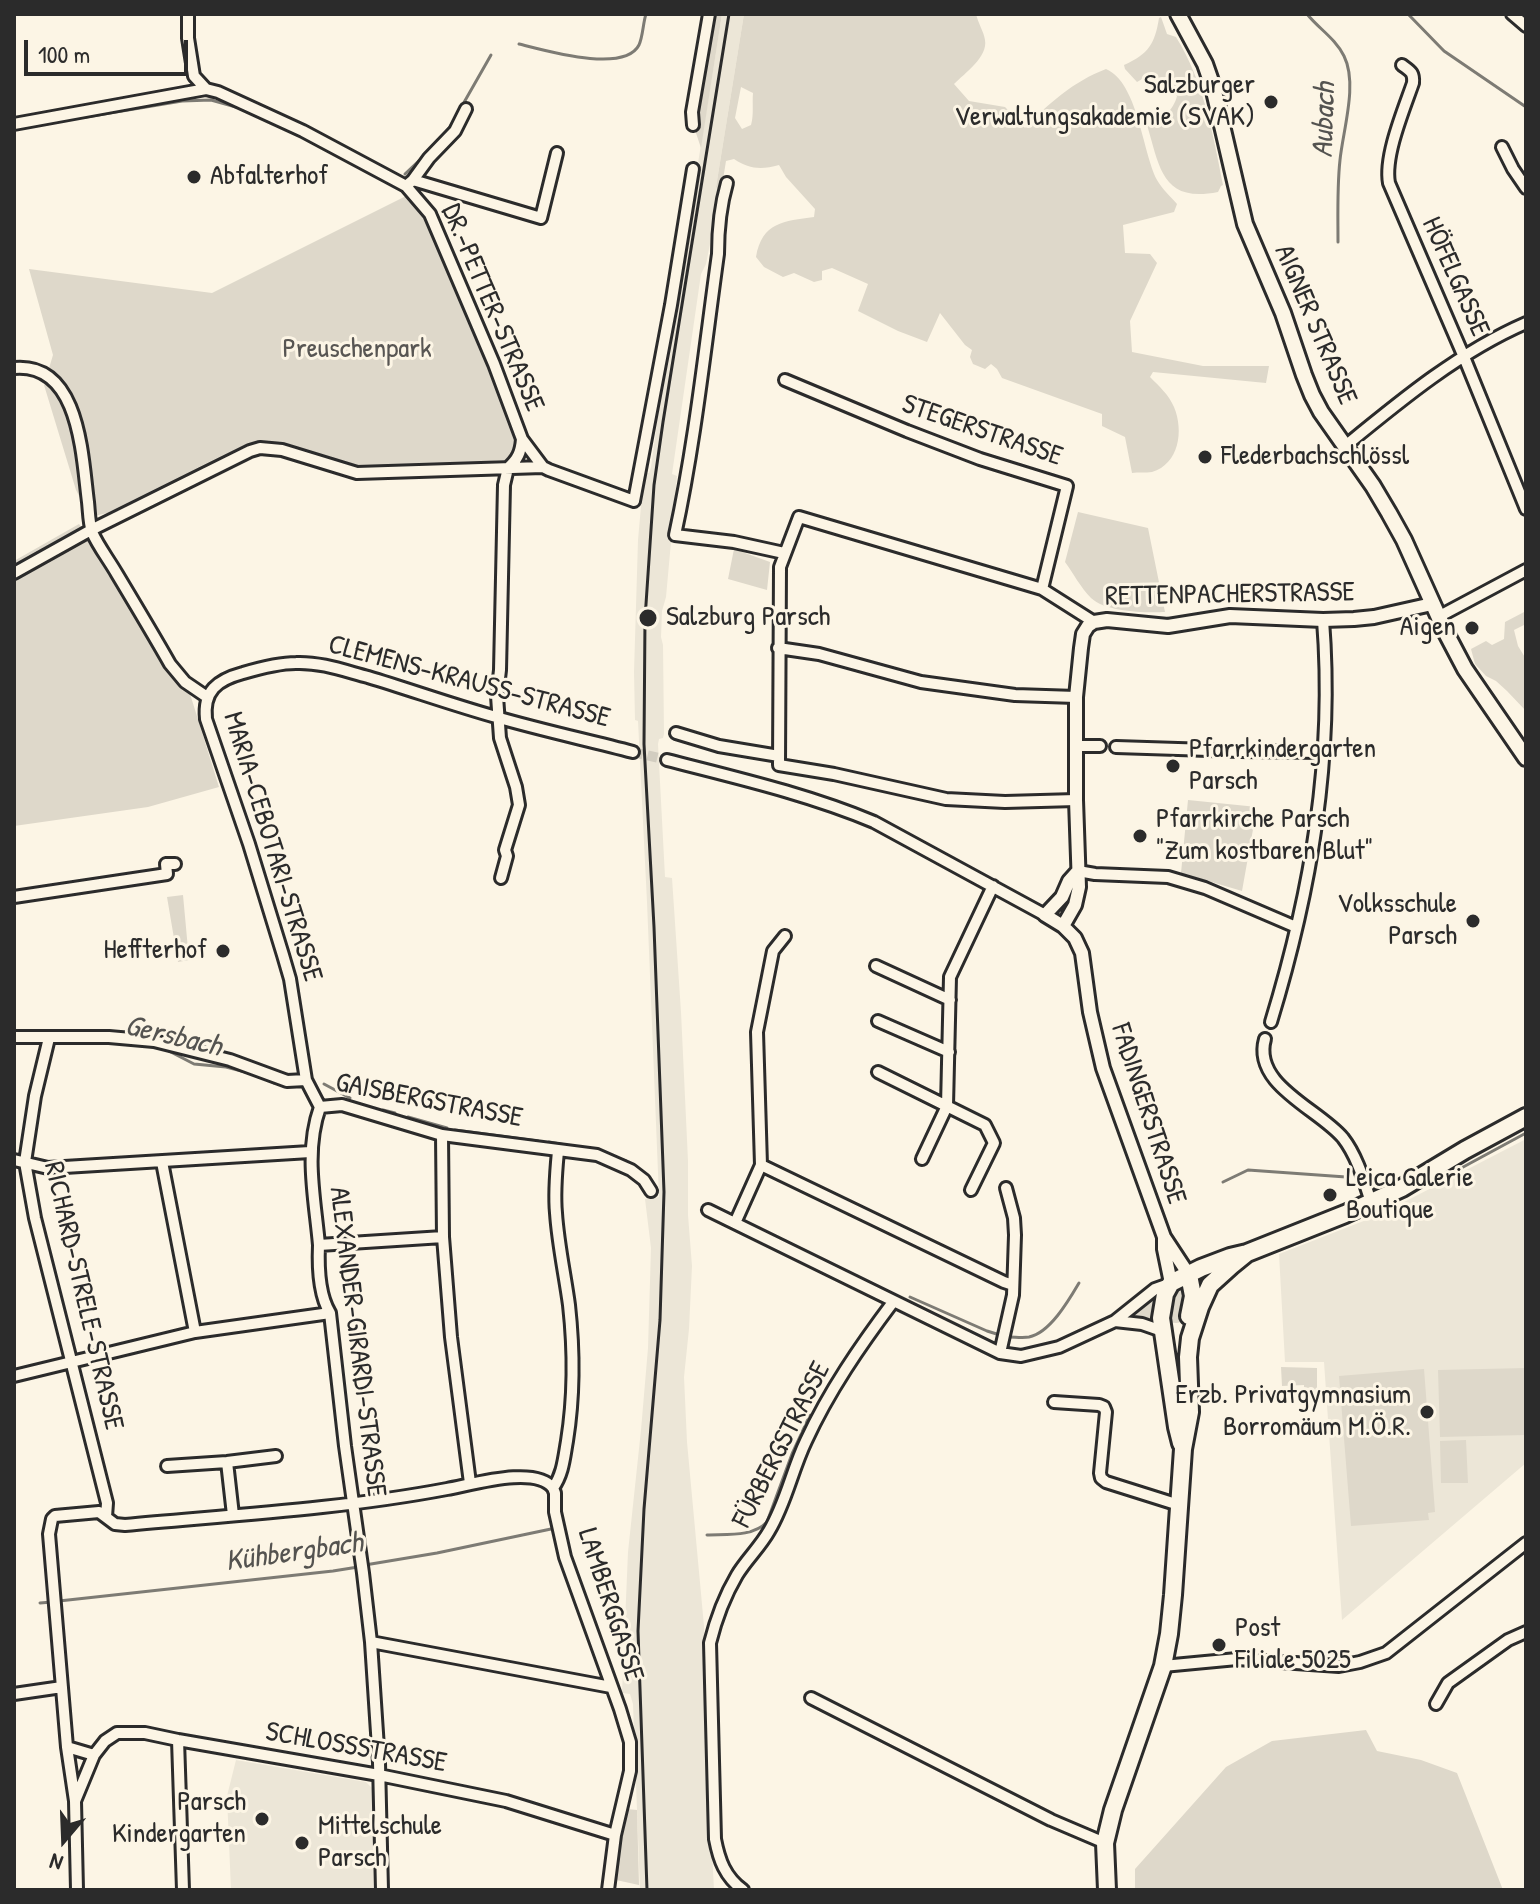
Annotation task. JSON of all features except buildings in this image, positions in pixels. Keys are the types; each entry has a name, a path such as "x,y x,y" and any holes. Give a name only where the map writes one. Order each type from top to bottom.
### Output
{"main road":[{"name":"AIGNER STRASSE","path":"1178,14 1205,64 1245,224 1283,313 1312,395 1389,513 1475,686 1526,758"},
{"path":"1183,1449 1162,1331 1162,1307 1171,1283 1402,1188 1526,1117"},
{"path":"1188,1328 1210,1285 1247,1253"},
{"path":"1107,1890 1105,1843 1121,1782 1163,1666 1173,1595 1183,1449 1190,1412 1188,1328 1193,1296 1189,1275"},
{"path":"1162,1331 1188,1328"}],"street":[{"path":"188,14 194,76 206,89"},
{"path":"693,125 692,112 709,14"},
{"path":"1512,14 1526,26"},
{"name":"HÖFELGASSE","path":"1402,65 1414,75 1390,155 1389,183 1526,509"},
{"path":"14,124 206,89"},
{"name":"DR.-PETTER-STRASSE","path":"206,89 303,131 409,183 430,214 494,364 522,439 543,467"},
{"name":"DR.-PETTER-STRASSE","path":"409,183 455,131 466,109"},
{"path":"1502,147 1526,188"},
{"path":"409,183 541,218 557,153"},
{"path":"14,573 91,530 260,448 282,450 357,473 543,467 634,501 693,169"},
{"path":"727,183 721,201 718,254 675,535 734,542 784,553"},
{"path":"1344,447 1399,402 1464,357 1526,323"},
{"name":"MARIA-CEBOTARI-STRASSE","path":"14,368 41,371 62,390 80,439 91,530 170,664 185,682 207,697 206,719 249,844 290,979 306,1080"},
{"name":"STEGERSTRASSE","path":"785,380 965,454 1067,486 1042,589"},
{"name":"DR.-PETTER-STRASSE","path":"501,878 507,856 505,850 519,805 502,747 498,718 504,485 508,468 517,460 521,450 522,439"},
{"name":"RETTENPACHERSTRASSE","path":"779,760 780,567 799,517 1042,589 1094,622 1107,620 1168,626 1230,616 1323,620 1435,610"},
{"path":"1435,610 1526,570"},
{"path":"1271,1022 1289,962 1320,809 1327,706 1323,620"},
{"path":"667,760 810,798 874,822 1063,926 1078,896 1079,887 1076,697 1083,634 1094,622"},
{"path":"778,648 819,654 921,682 1015,695 1076,697"},
{"name":"CLEMENS-KRAUSS-STRASSE","path":"207,697 217,684 231,676 277,664 305,663 349,672 498,718 633,752"},
{"path":"676,733 719,746 946,799 1005,802 1076,800"},
{"path":"1076,746 1100,746"},
{"path":"1116,747 1323,752"},
{"path":"14,897 167,874 166,864 175,864"},
{"path":"1078,871 1168,877 1205,888 1296,927"},
{"path":"1045,915 1062,897 1069,881 1078,871"},
{"path":"922,1159 947,1106 950,977 993,886"},
{"name":"FADINGERSTRASSE","path":"1063,926 1075,938 1082,953 1090,1012 1103,1068 1164,1237 1189,1275"},
{"path":"735,1223 761,1165 757,1032 773,951 785,936"},
{"path":"876,966 950,1000"},
{"path":"878,1021 949,1052"},
{"name":"GAISBERGSTRASSE","path":"14,1037 48,1044 121,1037 154,1041 230,1060 287,1081 306,1080 320,1107 342,1105 442,1135 597,1155 631,1170 644,1180 651,1191"},
{"path":"1265,1039 1262,1051 1266,1066 1283,1089 1343,1138 1359,1168 1371,1202"},
{"name":"RICHARD-STRELE-STRASSE","path":"48,1044 20,1161 107,1503 106,1517"},
{"path":"878,1072 985,1125 994,1143 971,1190"},
{"name":"ALEXANDER-GIRARDI-STRASSE","path":"320,1107 310,1152 318,1256 324,1303 330,1313 371,1642 382,1890"},
{"path":"442,1135 443,1237 451,1337 470,1483"},
{"name":"LAMBERGGASSE","path":"558,1151 556,1214 572,1348 570,1417 563,1464 553,1488 555,1512 565,1557 630,1742 628,1784 615,1835 608,1890"},
{"path":"20,1161 48,1168 310,1152"},
{"path":"162,1162 195,1332"},
{"path":"761,1165 1013,1285"},
{"path":"1000,1353 1013,1285 1014,1218 1006,1188"},
{"path":"708,1210 1000,1353 1021,1356 1059,1347 1115,1321 1155,1289 1171,1283"},
{"path":"319,1245 443,1237"},
{"name":"FADINGERSTRASSE","path":"1164,1237 1171,1283"},
{"name":"FÜRBERGSTRASSE","path":"743,1890 730,1880 715,1839 710,1643 727,1594 769,1531 805,1443 828,1398 893,1302"},
{"path":"14,1376 195,1332 330,1313"},
{"path":"1115,1321 1142,1324 1162,1331"},
{"path":"1054,1402 1104,1407 1101,1478 1179,1505"},
{"path":"167,1466 276,1456"},
{"path":"227,1462 233,1515"},
{"path":"77,1890 75,1801 67,1747 49,1534 55,1516 99,1512 115,1524 125,1525 353,1504 451,1489 470,1483 529,1477 546,1481 553,1488"},
{"path":"1163,1666 1237,1659 1339,1666 1360,1662 1386,1653 1526,1543"},
{"path":"1436,1704 1448,1683 1508,1640 1526,1632"},
{"path":"371,1642 611,1687"},
{"path":"14,1694 62,1687"},
{"path":"811,1698 1051,1820 1105,1843"},
{"name":"SCHLOSSSTRASSE","path":"94,1755 105,1741 117,1733 145,1733 506,1801 615,1835"},
{"path":"178,1740 183,1890"},
{"path":"67,1747 94,1755 75,1801"}],"shaded area":[{"path":"722,14 744,14 716,187 719,191 706,264 701,274 672,474 677,476 661,637 664,734 658,744 665,877 672,878 681,1012 692,1266 684,1377 704,1626 714,1890 640,1890 633,1704 630,1694 622,1693 628,1552 648,1348 651,1248 645,1199 659,1197 638,721 635,720 638,540 644,473 649,473 651,467"},
{"name":"Erzb. Privatgymnasium Borromäum M.Ö.R.","path":"1526,1139 1526,1463 1342,1620 1324,1362 1285,1362 1279,1254 1379,1215"},
{"name":"Mittelschule Parsch","path":"236,1760 366,1782 372,1788 373,1797 377,1890 231,1890 227,1796"}],"green space":[{"path":"714,14 722,14 701,148 695,116"},
{"path":"744,14 976,14 985,46 975,64 954,84 969,101 1005,107 1025,128 1062,94 1106,69 1117,77 1132,102 1157,180 1177,204 1174,212 1123,225 1125,253 1150,254 1157,263 1130,321 1132,352 1203,366 1269,366 1266,383 1153,372 1150,377 1167,395 1177,416 1177,446 1161,468 1152,472 1132,473 1125,437 1102,426 1102,414 1002,378 991,364 985,369 973,364 970,357 972,350 940,313 927,342 858,311 868,284 832,268 822,271 822,280 814,282 794,273 783,277 764,267 756,257 759,245 769,230 784,222 814,217 815,209 779,165 755,168 734,159 726,161 722,186 719,191 716,187","holes":["741,87 753,93 751,125 742,129 735,118"]},
{"path":"1161,17 1167,34 1176,37 1186,54 1201,90 1223,185 1218,192 1185,192 1166,179 1147,125 1166,115 1177,96 1156,76 1149,75 1137,82 1125,69 1124,65 1149,47"},
{"name":"Preuschenpark","path":"418,190 475,334 519,434 517,448 505,460 433,465 391,473 250,451 157,489 116,511 90,517 76,490 44,385 53,355 29,269 212,293"},
{"path":"1078,512 1148,528 1165,612 1116,609 1098,603 1087,594 1065,562"},
{"path":"79,524 134,593 178,665 219,787 148,807 14,826 14,561"},
{"path":"734,549 770,562 767,590 728,579"},
{"path":"1526,611 1526,624 1514,630 1518,646 1526,659 1526,711 1475,664 1471,649 1486,641 1492,645 1504,639 1505,622"},
{"path":"1188,800 1257,807 1242,891 1181,873"},
{"path":"183,895 189,960 178,962 167,897"},
{"path":"1179,1287 1189,1292 1186,1319 1176,1323 1166,1318 1167,1301"},
{"path":"1155,1297 1155,1323 1135,1317 1133,1312"},
{"path":"1281,1367 1317,1368 1317,1391 1304,1390 1304,1385 1282,1386"},
{"path":"1526,1368 1526,1435 1440,1437 1438,1370"},
{"path":"1424,1369 1435,1512 1428,1513 1429,1520 1351,1526 1339,1376"},
{"path":"1466,1440 1468,1483 1441,1483 1440,1441"},
{"path":"1366,1730 1377,1751 1421,1760 1457,1773 1503,1890 1135,1890 1135,1869 1226,1767 1272,1741"},
{"path":"627,1809 637,1810 639,1885 616,1880"}],"waterway":[{"path":"519,44 583,58 617,58 631,54 639,45 646,14"},
{"name":"Aubach","path":"1307,14 1344,56 1350,80 1339,170 1338,242"},
{"name":"Aubach","path":"1408,14 1444,51 1526,107"},
{"path":"439,141 491,55"},
{"path":"86,117 182,101 211,100 243,109"},
{"path":"405,174 425,155"},
{"name":"Gersbach","path":"14,1043 118,1043"},
{"name":"Gersbach","path":"142,1045 165,1049 194,1064 226,1067 274,1083"},
{"name":"Gersbach","path":"324,1084 350,1098"},
{"name":"Gersbach","path":"383,1110 395,1113"},
{"name":"Gersbach","path":"408,1117 447,1128"},
{"name":"Gersbach","path":"455,1130 538,1141"},
{"name":"Gersbach","path":"1441,1179 1526,1133"},
{"name":"Gersbach","path":"549,1142 593,1150"},
{"name":"Gersbach","path":"611,1156 626,1161"},
{"name":"Gersbach","path":"1223,1182 1248,1170 1346,1177"},
{"name":"Gersbach","path":"1009,1337 1029,1337 1044,1329 1058,1315 1079,1283"},
{"name":"Gersbach","path":"910,1297 1000,1335"},
{"name":"Kühbergbach","path":"707,1535 747,1532 767,1522 810,1415"},
{"name":"Kühbergbach","path":"365,1565 551,1529"},
{"name":"Kühbergbach","path":"59,1601 358,1567"},
{"name":"Kühbergbach","path":"40,1603 52,1602"}],"tunnel":[{"path":"633,752 667,760"}],"railway":[{"path":"647,1890 638,1631 644,1509 660,1320 664,1192 644,744 645,619 654,485 729,14"}],"place":[{"name":"Salzburger Verwaltungsakademie (SVAK)","path":"1271,102"},
{"name":"Abfalterhof","path":"194,177"},
{"name":"Flederbachschlössl","path":"1205,457"},
{"name":"Salzburg Parsch","path":"648,618"},
{"name":"Aigen","path":"1472,628"},
{"name":"Pfarrkindergarten Parsch","path":"1173,766"},
{"name":"Pfarrkirche Parsch \"Zum kostbaren Blut\"","path":"1140,836"},
{"name":"Volksschule Parsch","path":"1473,921"},
{"name":"Heffterhof","path":"223,951"},
{"name":"Leica Galerie Boutique","path":"1330,1195"},
{"name":"Erzb. Privatgymnasium Borromäum M.Ö.R.","path":"1427,1412"},
{"name":"Post Filiale 5025","path":"1219,1645"},
{"name":"Parsch Kindergarten","path":"262,1819"},
{"name":"Mittelschule Parsch","path":"302,1843"}]}
